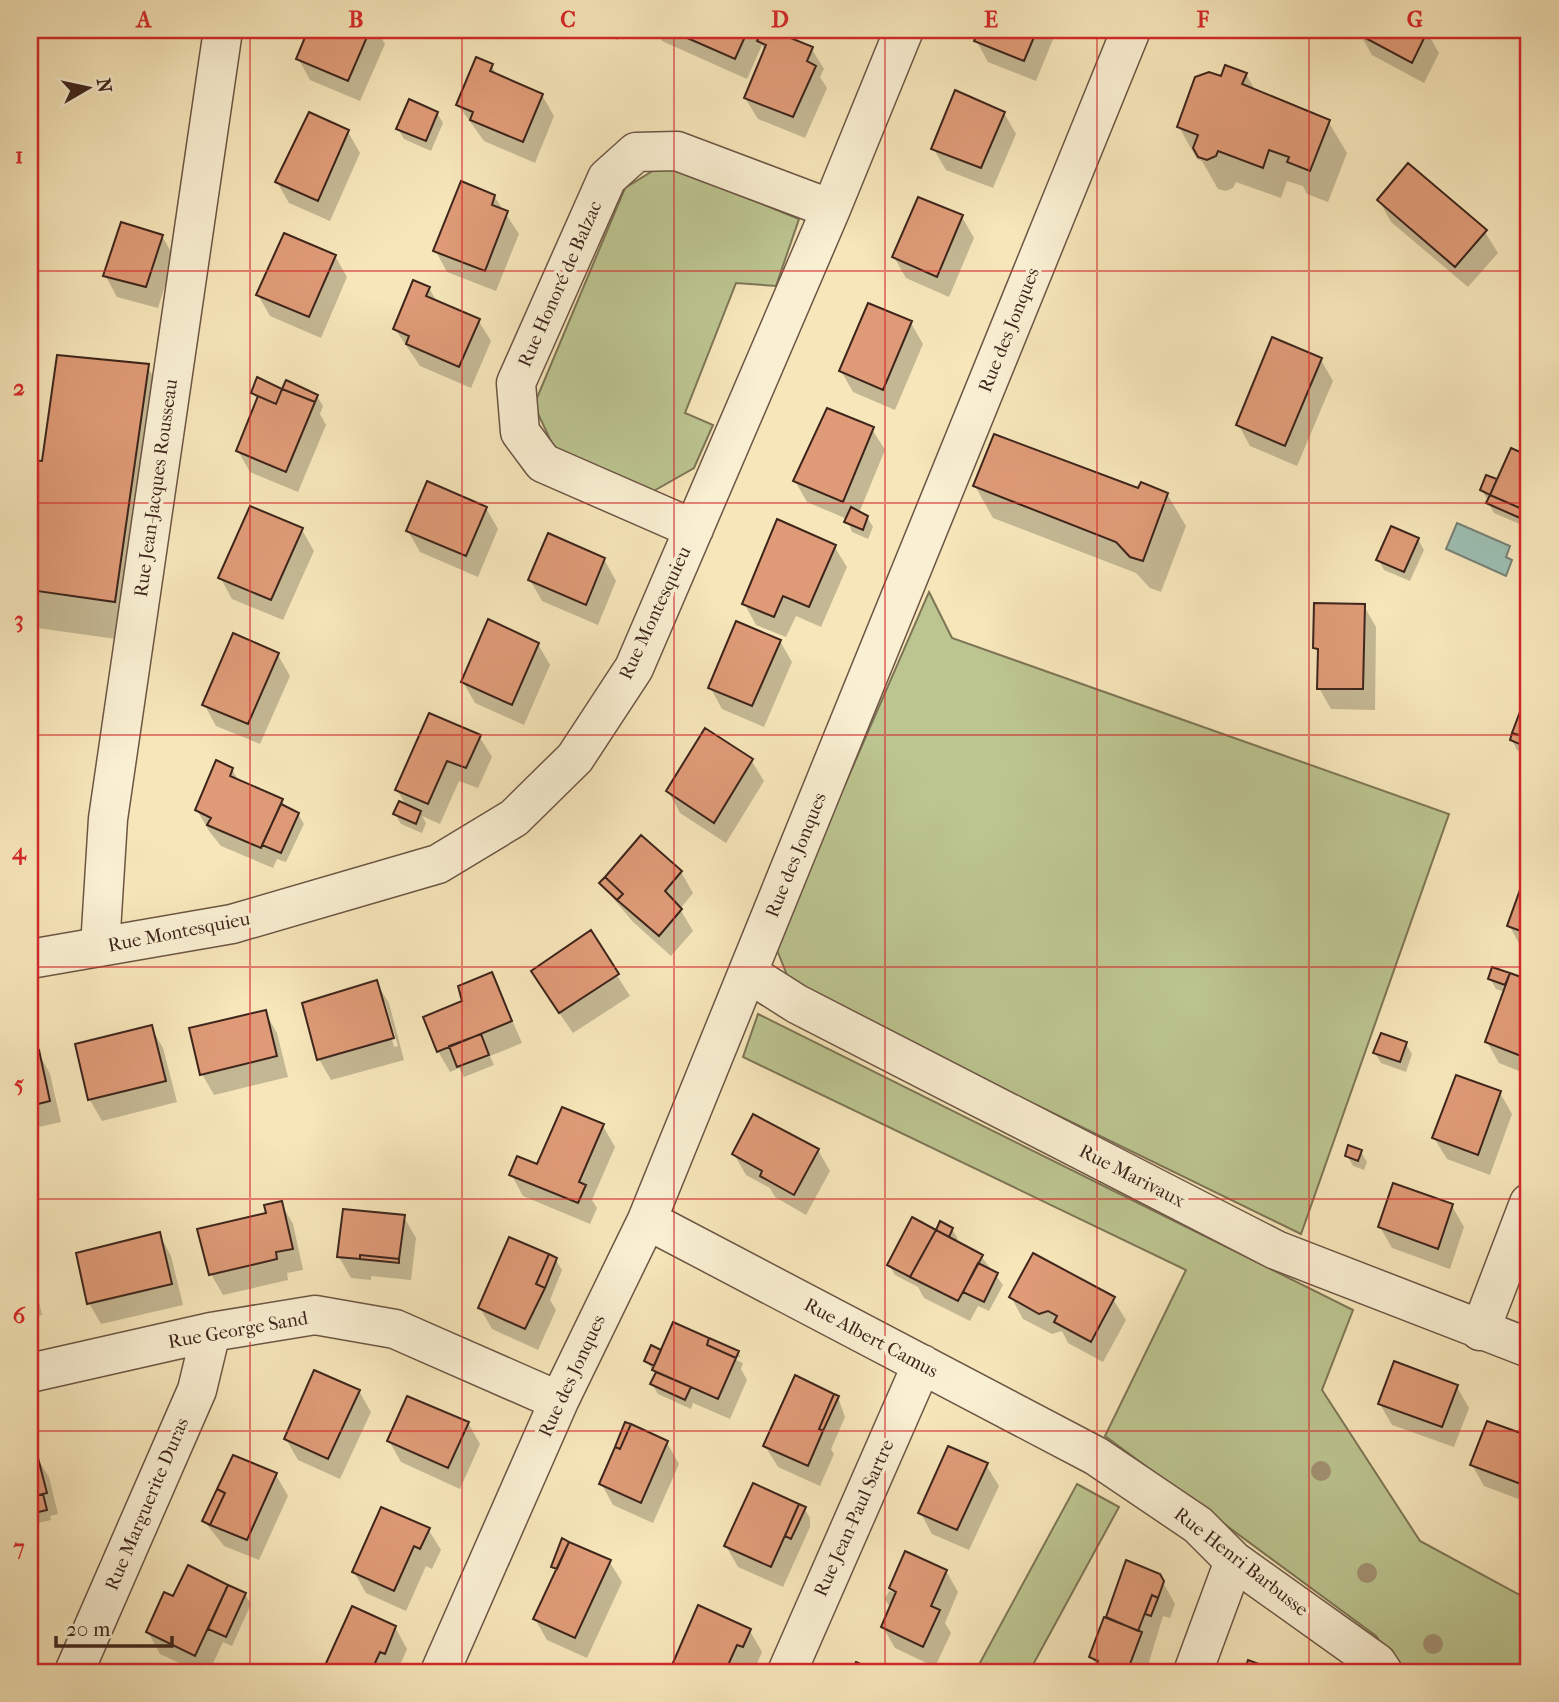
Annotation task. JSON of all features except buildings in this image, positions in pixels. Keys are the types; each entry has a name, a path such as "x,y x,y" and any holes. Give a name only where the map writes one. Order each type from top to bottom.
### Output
{"street":[{"name":"Rue Jean-Jacques Rousseau","path":"100,947 108,819 223,30"},
{"name":"Rue Montesquieu","path":"30,959 232,924 438,864 514,818 575,758 634,668 831,209 904,30"},
{"name":"Rue des Jonques","path":"440,1672 559,1401 647,1220 1132,30"},
{"name":"Rue Honoré de Balzac","path":"694,529 543,463 520,432 516,383 607,178 636,152 677,151 831,209"},
{"name":"Rue Marivaux","path":"748,973 797,1004 1276,1250 1529,1348"},
{"path":"1480,1331 1529,1203"},
{"name":"Rue Albert Camus","path":"647,1220 1096,1456"},
{"name":"Rue George Sand","path":"30,1373 211,1332 315,1315 396,1329 559,1401"},
{"name":"Rue Marguerite Duras","path":"74,1672 197,1390 211,1332"},
{"name":"Rue Jean-Paul Sartre","path":"787,1672 922,1364"},
{"name":"Rue Henri Barbusse","path":"1096,1456 1198,1525 1234,1560 1377,1663 1383,1672"},
{"path":"1193,1672 1234,1560"}],"green space":[{"path":"664,164 799,219 776,286 736,283 685,413 713,425 694,468 652,492 555,450 534,405 625,188"},
{"path":"929,592 952,638 1449,814 1301,1234 791,985 775,945"},
{"path":"758,1014 1353,1310 1322,1390 1420,1541 1529,1600 1529,1672 1401,1672 1376,1636 1105,1436 1186,1270 743,1057"},
{"path":"1077,1484 1119,1507 1029,1672 975,1672"}],"water":[{"path":"1457,523 1510,546 1506,557 1512,560 1506,576 1446,549"}]}
